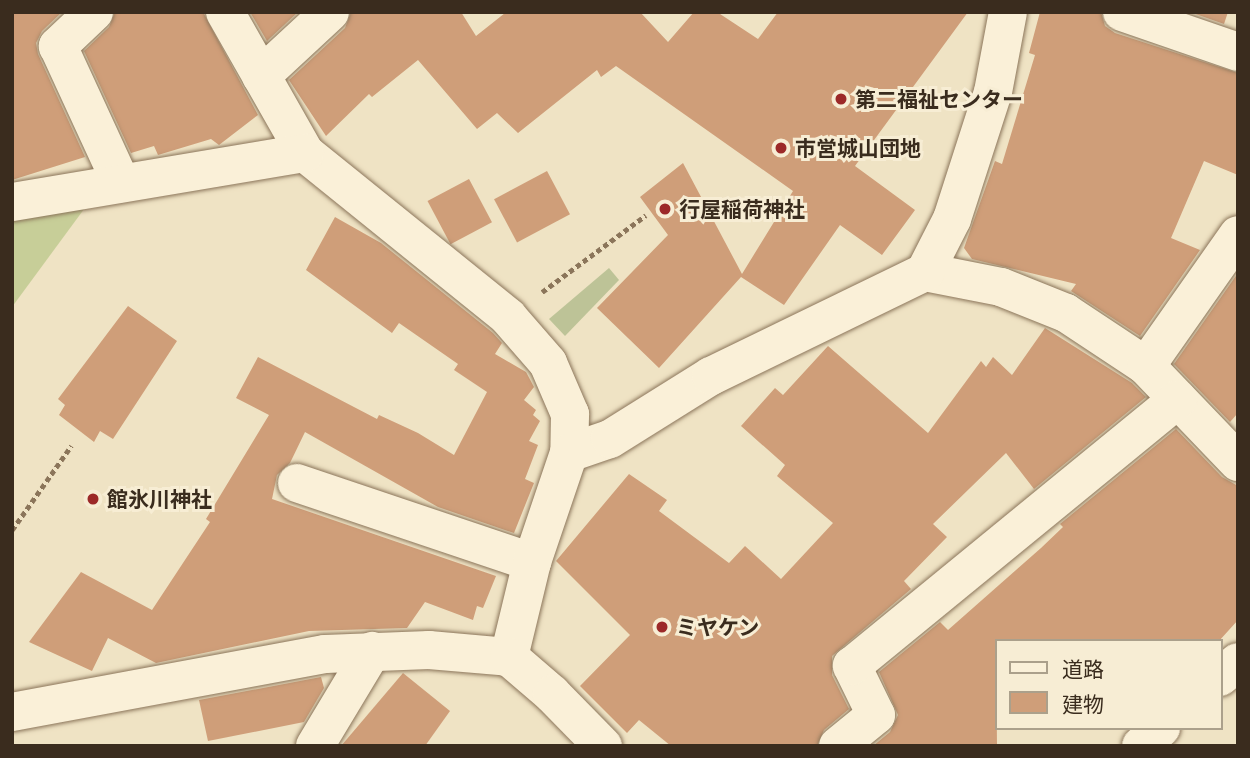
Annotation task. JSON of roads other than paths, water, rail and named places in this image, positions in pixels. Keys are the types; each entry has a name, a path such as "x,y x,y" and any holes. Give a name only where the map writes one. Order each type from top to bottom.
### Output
{"street":[{"path":"94,12 58,46 121,183"},
{"path":"225,12 305,153 508,317 548,363 561,386 570,414 569,453 532,562 509,657"},
{"path":"261,76 330,12"},
{"path":"925,272 952,219 993,92 1008,12"},
{"path":"1122,12 1238,52"},
{"path":"12,202 305,153"},
{"path":"1146,366 1236,242"},
{"path":"569,453 610,439 710,376 925,272 1001,287 1066,313 1146,366 1238,462"},
{"path":"838,746 876,715 852,666 1178,399"},
{"path":"297,483 532,562"},
{"path":"12,712 117,695 198,675 372,651 429,650 509,657 552,694 603,746"},
{"path":"315,746 372,651"},
{"path":"1222,675 1238,662"},
{"path":"1141,746 1159,730"}],"place":[{"name":"第二福祉センター","path":"841,99"},
{"name":"市営城山団地","path":"781,148"},
{"name":"行屋稲荷神社","path":"665,209"},
{"name":"館氷川神社","path":"93,499"},
{"name":"ミヤケン","path":"662,627"}]}
